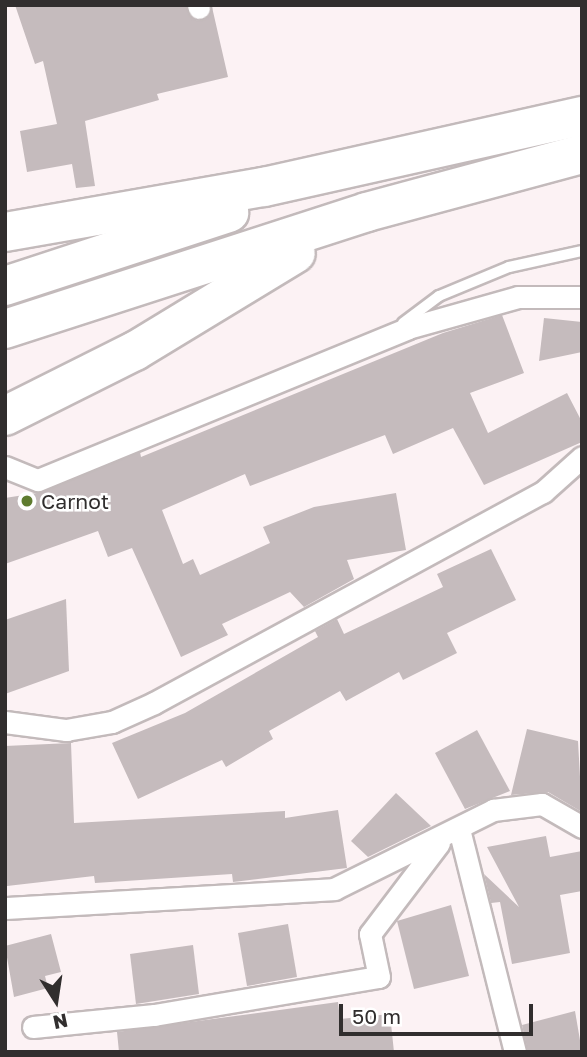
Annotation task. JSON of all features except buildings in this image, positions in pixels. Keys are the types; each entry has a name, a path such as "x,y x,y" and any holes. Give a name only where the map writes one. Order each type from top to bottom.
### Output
{"highway":[{"path":"5,232 422,154 582,116"},
{"path":"5,286 422,154"},
{"path":"5,330 474,181 582,154"},
{"path":"5,416 135,351 310,245 474,181"}],"street":[{"path":"5,467 38,480 375,343 518,297 582,297"},
{"path":"5,722 66,730 112,722 154,703 543,492 582,457"},
{"path":"5,908 334,889 493,810 542,804 582,827"},
{"path":"33,1027 154,1015 379,977 370,934 396,892 453,831"},
{"path":"453,831 515,1052"}],"lane":[{"path":"375,343 439,296 509,267 582,251"}],"place":[{"name":"Carnot","path":"27,501"}]}
